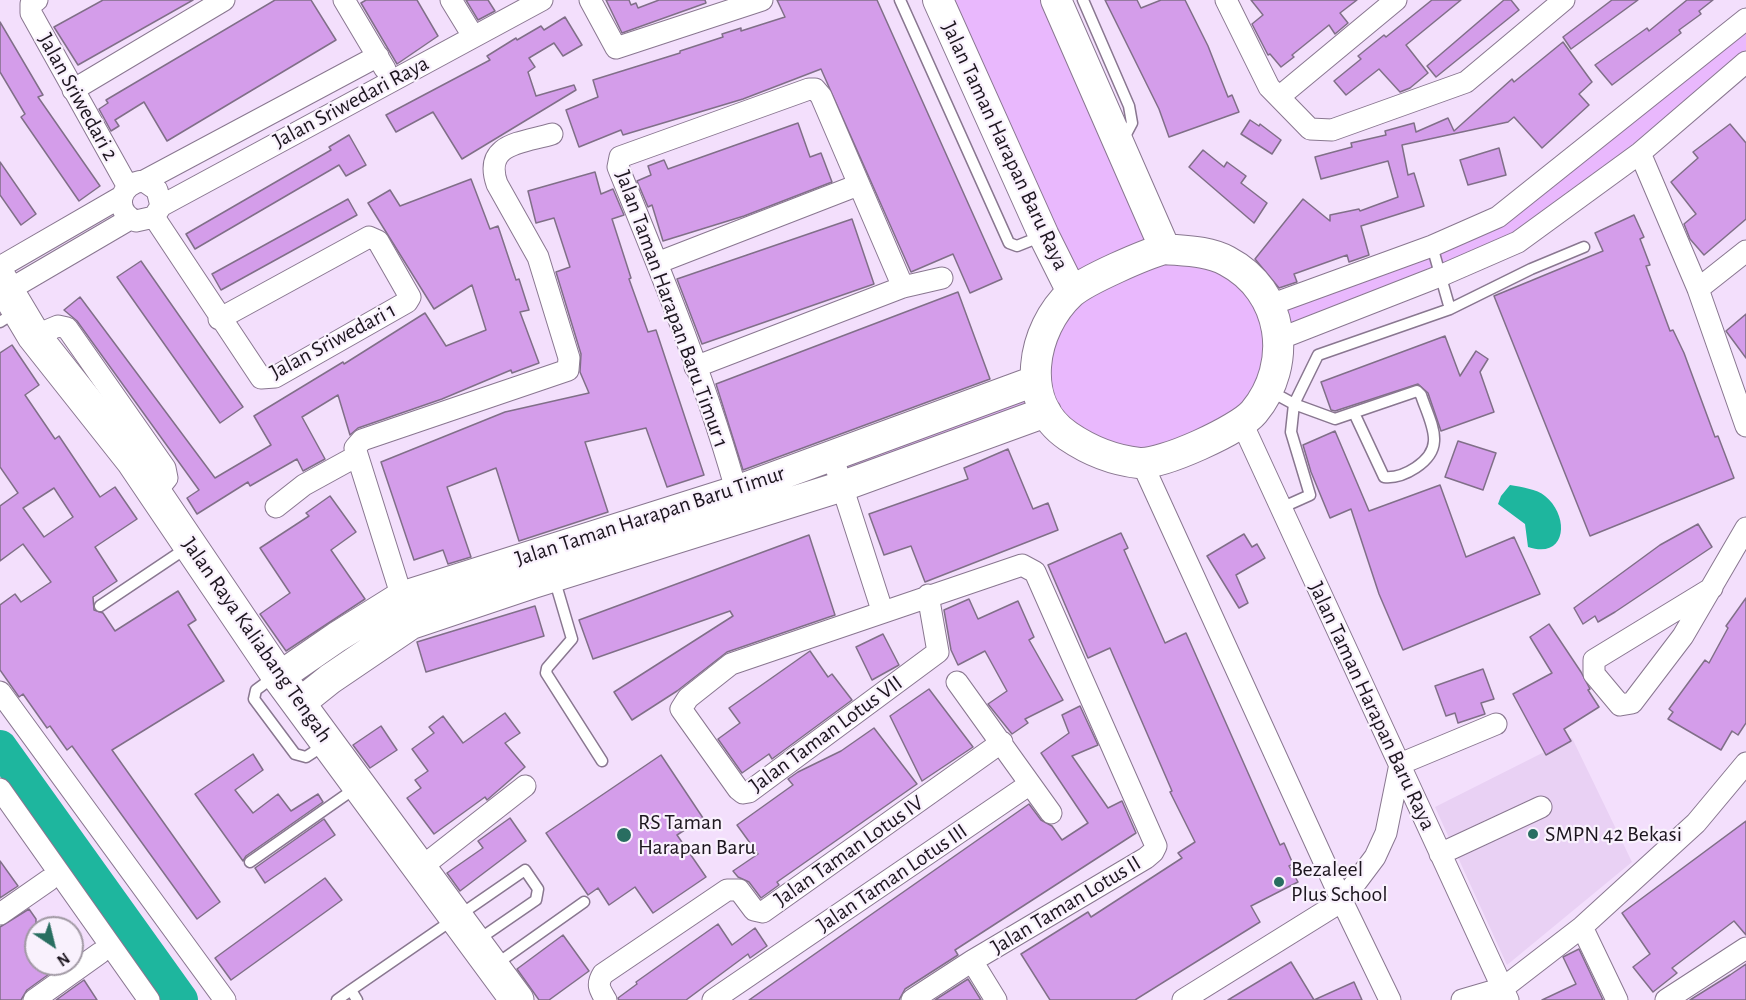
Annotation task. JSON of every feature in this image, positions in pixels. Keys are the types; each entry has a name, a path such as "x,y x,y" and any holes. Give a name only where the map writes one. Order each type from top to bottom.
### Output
{"main road":[{"name":"Jalan Raya Kaliabang Tengah","path":"10,301 133,461 278,676 493,967 513,999"}],"street":[{"path":"73,90 224,0"},
{"path":"344,0 391,80"},
{"path":"451,0 473,36"},
{"name":"Jalan Sriwedari Raya","path":"158,211 391,80 410,72 542,0"},
{"path":"590,0 616,48 762,0"},
{"name":"Jalan Taman Harapan Baru Raya","path":"938,0 1044,236 1072,292"},
{"path":"1056,0 1165,249"},
{"path":"1279,97 1396,0"},
{"path":"1227,1 1266,82 1310,129 1332,130 1466,82 1564,0"},
{"name":"Jalan Sriwedari 2","path":"33,4 73,90 131,189"},
{"path":"1270,305 1432,246 1498,217 1746,19"},
{"name":"Jalan Sriwedari Raya","path":"10,301 131,189 378,56"},
{"path":"1279,339 1440,276 1518,242 1640,153 1746,62"},
{"name":"Jalan Taman Harapan Baru Timur 1","path":"740,504 695,367 657,263 618,167 620,157 809,89 818,91 858,185"},
{"path":"406,611 354,448 362,440 568,370 570,358 538,257 493,171 493,163 505,148 552,134"},
{"path":"1640,153 1737,376 1746,426"},
{"path":"657,263 858,185 903,288"},
{"path":"131,189 157,190 158,211 141,222 130,219 120,205 131,189"},
{"name":"Jalan Sriwedari 1","path":"158,211 219,319 261,378 267,380 407,302 410,297 378,241 369,237 219,319"},
{"path":"10,301 130,219"},
{"path":"1165,249 1207,253 1227,260 1262,289 1277,321 1282,397 1242,423 1198,447 1142,463 1089,451 1063,433 1046,412 1035,381 1042,333 1051,316 1072,292 1146,253 1165,249"},
{"path":"1698,289 1746,251"},
{"path":"695,367 903,288 942,278"},
{"name":"Jalan Taman Harapan Baru Timur","path":"740,504 832,455 1035,381"},
{"name":"Jalan Taman Harapan Baru Timur","path":"278,676 337,637 406,611 740,504 840,488 1046,412"},
{"name":"Jalan Taman Harapan Baru Raya","path":"1242,423 1506,994"},
{"path":"832,455 840,488 882,610"},
{"path":"276,507 304,486 355,457"},
{"path":"1142,463 1342,902 1390,1000"},
{"path":"1712,588 1594,660 1594,674 1620,705 1632,703 1683,636 1712,588 1746,528"},
{"name":"Jalan Taman Lotus VII","path":"928,595 938,652 749,792 743,793 682,713 682,706 731,664 882,610 928,595 1022,565 1029,566 1035,572 1156,846"},
{"name":"Jalan Taman Harapan Baru Timur","path":"300,703 406,611"},
{"path":"957,682 1051,813"},
{"path":"0,692 225,1000"},
{"path":"1183,1000 1342,902 1375,857 1386,833 1400,764 1496,724"},
{"name":"Jalan Taman Lotus IV","path":"606,1000 599,989 598,982 603,975 727,890 739,890 754,910 763,912 1002,742"},
{"path":"1462,1000 1506,994 1696,823 1746,763"},
{"name":"Jalan Taman Lotus III","path":"712,1000 1030,784"},
{"path":"420,869 525,786"},
{"path":"0,789 149,1000"},
{"path":"1440,854 1541,807"},
{"path":"0,811 134,1000"},
{"name":"Jalan Taman Lotus II","path":"912,1000 972,961 1146,858 1156,846"},
{"path":"0,914 49,880"},
{"path":"1582,927 1617,1000"},
{"path":"1666,1000 1746,948"},
{"path":"34,1000 100,953"},
{"path":"972,961 996,1000"}],"lane":[{"path":"900,0 1009,243 1017,246 1044,236"},
{"path":"1083,0 1133,118 1121,145"},
{"path":"1432,246 1450,309"},
{"path":"1282,397 1323,351 1450,309 1530,269 1584,247"},
{"path":"1282,397 1335,419 1355,415 1417,391 1434,439 1429,455 1416,468 1384,477 1355,415"},
{"path":"1281,508 1310,495 1282,397"},
{"path":"100,606 191,545"},
{"path":"550,564 572,639 547,668 546,673 602,761"},
{"path":"278,676 253,695 295,754 306,757 329,742"},
{"path":"250,862 360,785"},
{"path":"337,1000 525,870 538,889 536,900 488,933"},
{"path":"493,967 584,902"},
{"path":"351,990 357,1000"}],"shaded area":[{"path":"938,0 1056,0 1165,249 1207,253 1271,305 1498,217 1746,19 1746,62 1537,229 1279,339 1269,390 1142,463 1046,412 411,624 300,703 279,677 401,597 1035,381 1072,292"},
{"path":"1510,485 1538,492 1553,504 1561,524 1557,542 1551,547 1541,549 1528,547 1525,524 1498,504"},
{"name":"SMPN 42 Bekasi","path":"1572,738 1632,862 1507,965 1435,807"}],"building":[{"path":"103,0 193,0 78,65 54,27"},
{"path":"275,0 311,0 336,40 167,141 144,102 115,120 119,126 111,131 99,109 108,103 106,100"},
{"path":"366,0 417,0 438,36 397,64 361,3"},
{"path":"466,0 488,0 495,11 478,20"},
{"path":"606,0 629,0 631,5 636,3 638,8 659,0 705,0 706,3 622,33"},
{"path":"777,0 877,0 1002,279 970,293 953,254 911,272 821,69 743,99 623,135 621,130 579,147 566,110 598,97 593,80 680,53 680,51 723,37 722,34 741,28 741,31 785,17"},
{"path":"1105,0 1137,0 1141,8 1161,0 1185,0 1208,46 1228,97 1232,95 1239,112 1169,137 1159,109"},
{"path":"1251,0 1357,0 1340,13 1348,23 1335,34 1329,25 1281,67 1270,54 1268,55 1252,24 1263,15"},
{"path":"1432,0 1461,0 1406,45 1428,73 1410,88 1400,92 1379,69 1346,95 1334,81 1361,59 1358,56"},
{"path":"1504,0 1511,0 1519,10 1436,77 1427,66"},
{"path":"1612,0 1638,0 1571,49 1563,37"},
{"path":"1687,0 1713,0 1699,11 1701,14 1679,30 1681,33 1612,85 1595,65 1647,28 1649,31"},
{"path":"565,17 582,45 563,56 554,43 529,58 535,67 528,72 536,96 574,85 576,90 462,159 433,112 396,132 386,115 490,60 487,56 516,38 517,40 541,26 544,30"},
{"path":"0,22 43,95 38,97 100,186 79,201 21,117 25,114 0,72"},
{"path":"1563,42 1592,82 1579,94 1589,105 1542,148 1514,117 1508,122 1402,145 1408,175 1414,173 1424,206 1361,226 1369,255 1349,262 1347,255 1294,274 1297,282 1279,288 1255,259 1303,199 1330,221 1330,215 1359,209 1360,211 1398,197 1388,161 1321,179 1315,157 1352,147 1351,143 1386,135 1385,131 1414,123 1416,132 1448,118 1454,131 1512,79 1514,82"},
{"path":"1250,120 1259,126 1260,124 1281,140 1272,154 1241,134"},
{"path":"798,123 810,157 821,153 832,182 744,216 663,241 652,205 648,207 637,181 651,175 648,166 664,160 668,169"},
{"path":"1730,124 1746,143 1746,219 1704,255 1690,239 1684,224 1696,214 1671,182 1698,158 1693,152"},
{"path":"349,135 366,165 346,176 339,165 195,249 186,234 331,150 329,147"},
{"path":"1499,148 1506,175 1468,185 1460,160"},
{"path":"1203,150 1224,167 1227,162 1246,176 1241,183 1267,203 1254,223 1189,167"},
{"path":"0,162 36,214 21,225 0,195"},
{"path":"595,172 601,194 613,189 624,215 612,219 631,278 629,279 648,332 656,330 704,475 667,487 646,428 585,442 608,512 519,541 496,468 447,487 471,557 448,564 443,550 414,560 381,462 505,412 589,393 580,372 581,354 556,272 570,267 554,218 536,223 528,191"},
{"path":"471,179 490,229 498,226 516,280 519,279 529,310 520,312 539,363 512,373 511,370 442,399 358,428 350,435 338,395 302,417 325,459 303,471 297,459 250,486 248,482 197,514 187,498 199,490 77,321 64,310 80,297 215,478 271,445 254,416 343,362 344,364 425,313 446,346 486,330 472,285 434,309 368,203 390,190 400,206"},
{"path":"348,199 357,215 221,290 212,274"},
{"path":"1634,215 1644,237 1640,239 1650,265 1646,266 1670,331 1673,330 1684,353 1715,437 1718,436 1734,478 1590,536 1494,296 1603,251 1595,233"},
{"path":"852,219 874,284 702,344 677,279"},
{"path":"141,261 243,407 220,423 117,277"},
{"path":"958,292 990,379 743,470 716,384"},
{"path":"1746,314 1746,358 1726,331"},
{"path":"1445,336 1460,376 1476,351 1488,359 1480,372 1494,412 1441,431 1428,393 1418,384 1335,411 1331,410 1321,382"},
{"path":"12,345 39,385 25,395 55,439 59,436 100,497 115,487 137,519 95,547 117,581 93,597 94,610 103,613 115,631 178,591 196,620 188,625 224,681 112,750 220,902 197,919 72,746 67,750 50,726 47,728 23,694 19,697 0,670 0,605 15,594 21,602 51,582 23,544 0,561 0,506 18,493 0,467 0,353","holes":["54,488 73,517 44,537 23,508"]},
{"path":"1335,431 1369,511 1440,485 1466,557 1514,537 1540,594 1403,650 1379,594 1351,509 1330,518 1311,472 1303,445"},
{"path":"1458,441 1496,453 1483,490 1445,477"},
{"path":"1008,449 1033,509 1048,503 1058,530 925,582 911,546 884,555 869,514 968,479 964,468"},
{"path":"330,496 356,532 331,550 365,599 286,651 260,614 290,593 260,548 309,516 306,513"},
{"path":"1698,524 1712,547 1615,612 1598,622 1595,616 1583,624 1574,608 1660,545"},
{"path":"1121,533 1128,548 1124,550 1165,643 1186,633 1280,845 1284,843 1293,864 1289,866 1298,882 1251,906 1260,922 1135,1000 1050,1000 1021,954 1088,912 1091,917 1182,858 1178,853 1195,842 1170,792 1172,791 1110,648 1088,658 1048,565"},
{"path":"1244,534 1252,547 1257,544 1265,558 1236,575 1248,603 1239,608 1207,556"},
{"path":"809,535 835,615 727,652 677,691 632,720 614,692 733,616 730,611 593,659 579,620"},
{"path":"1746,598 1746,723 1738,735 1732,731 1721,750 1668,719 1673,712 1669,709 1705,660 1709,663 1728,628 1726,626"},
{"path":"969,599 978,619 1018,601 1034,637 1029,640 1063,700 1025,719 1028,723 1012,734 988,704 1007,691 985,651 958,665 951,650 944,610"},
{"path":"535,606 544,636 426,672 417,642"},
{"path":"1549,624 1581,672 1590,689 1588,690 1599,707 1564,729 1571,741 1546,755 1513,694 1552,673 1530,637"},
{"path":"883,634 899,665 872,680 856,647"},
{"path":"810,651 828,677 832,674 852,700 772,759 769,754 742,773 718,739 740,723 729,708"},
{"path":"1483,669 1494,699 1481,703 1485,714 1458,723 1455,713 1446,716 1435,686"},
{"path":"929,689 973,747 922,781 890,716"},
{"path":"1080,706 1098,745 1072,756 1108,808 1122,801 1136,833 955,950 958,955 905,989 899,1000 749,1000 1029,804 1041,820 1052,826 1062,840 1088,823 1041,753 1069,733 1062,715"},
{"path":"505,713 520,733 505,743 525,767 487,800 485,797 434,834 407,798 421,788 415,780 428,771 412,749 434,733 429,727 443,716 463,743"},
{"path":"381,726 397,750 370,768 353,745"},
{"path":"874,728 917,784 777,882 779,885 761,898 749,882 738,877 733,871 758,854 737,825 793,785 788,779 841,751"},
{"path":"253,754 263,770 235,790 253,813 278,794 291,811 318,794 323,802 246,856 243,861 195,794"},
{"path":"661,755 703,818 677,835 706,877 653,913 635,887 609,905 598,888 588,895 546,833"},
{"path":"510,818 526,841 460,891 447,873 483,848 478,841"},
{"path":"324,819 335,835 265,883 255,868"},
{"path":"1746,821 1746,935 1734,921 1672,968 1677,973 1653,992 1633,967 1650,954 1622,913"},
{"path":"0,861 18,886 0,898"},
{"path":"325,878 342,900 231,980 215,958"},
{"path":"29,909 34,916 24,916 24,976 46,976 27,990 21,1000 0,1000 0,927"},
{"path":"718,924 732,945 755,928 767,946 750,958 748,954 686,1000 619,1000 618,998 637,984 636,982"},
{"path":"563,935 589,971 549,1000 539,1000 517,969"},
{"path":"1579,949 1603,1000 1542,1000 1576,984 1563,957"},
{"path":"1291,962 1314,1000 1228,1000"},
{"path":"1746,964 1746,1000 1690,1000 1730,975"},
{"path":"968,979 981,1000 935,1000"},
{"path":"84,980 97,1000 56,1000"},
{"path":"1354,982 1362,1000 1314,1000"}],"waterway":[{"path":"0,747 181,1000"}],"place":[{"name":"SMPN 42 Bekasi","path":"1533,834"},
{"name":"RS Taman Harapan Baru","path":"624,835"},
{"name":"Bezaleel Plus School","path":"1279,882"}]}
